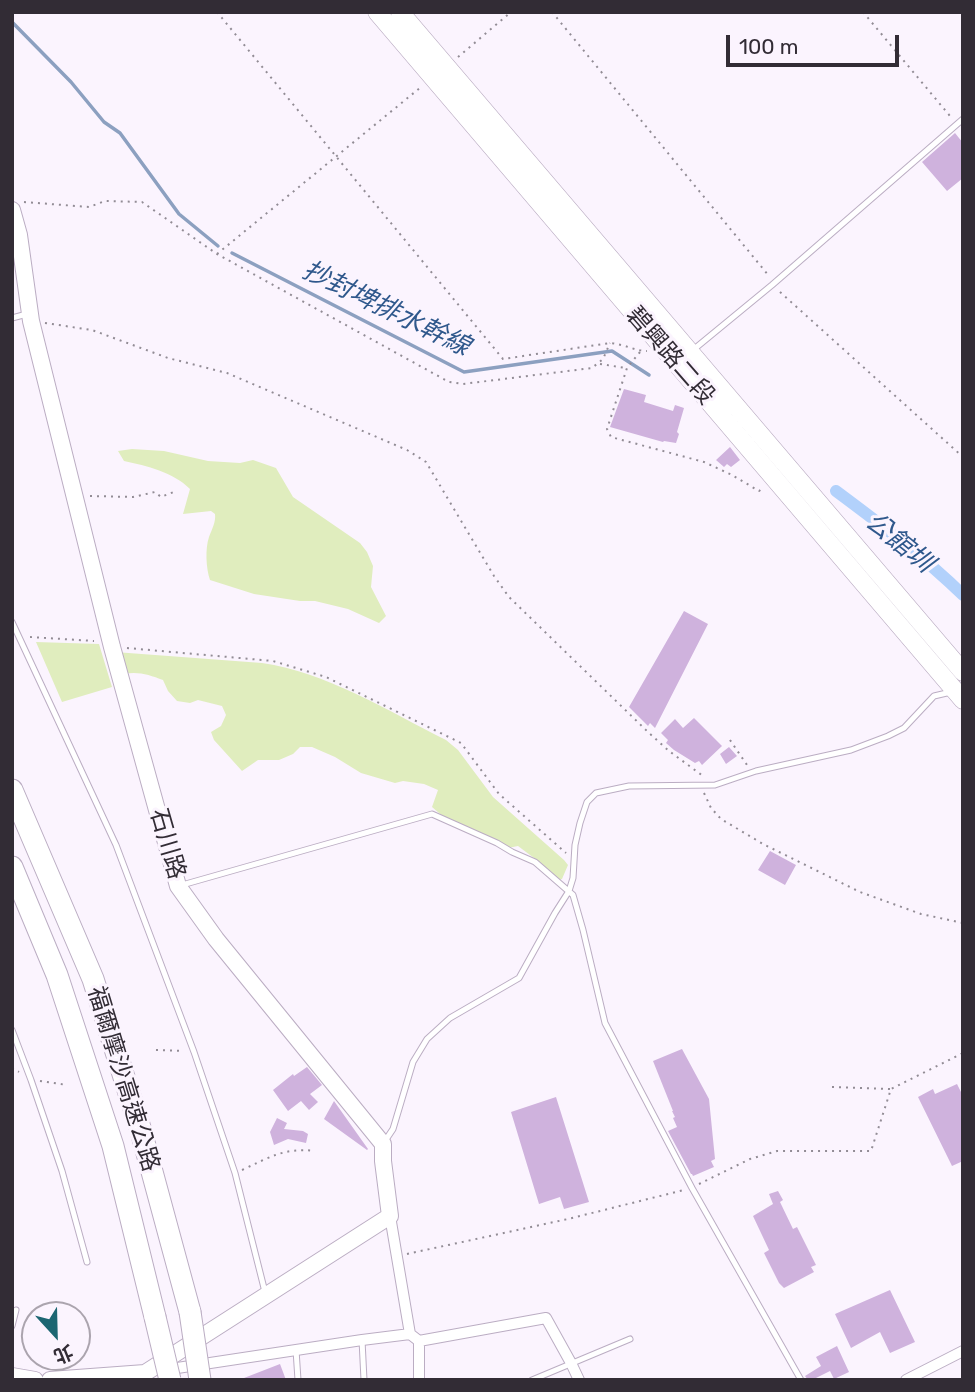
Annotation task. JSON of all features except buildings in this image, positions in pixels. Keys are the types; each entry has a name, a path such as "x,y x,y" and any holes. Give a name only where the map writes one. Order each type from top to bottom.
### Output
{"highway":[{"name":"福爾摩沙高速公路","path":"12,790 93,979 141,1131 190,1312 201,1380"},
{"name":"福爾摩沙高速公路","path":"12,867 57,975 113,1146 170,1380"}],"main road":[{"name":"碧興路二段","path":"377,12 440,72 691,352 963,672"},
{"name":"碧興路二段","path":"400,12 440,72 666,352 960,693"}],"street":[{"name":"石川路","path":"19,206 19,235 31,317 113,647 178,886 216,939 383,1144"},
{"path":"383,1144 390,1216 415,1338 419,1380"},
{"path":"145,1376 390,1216"},
{"path":"50,1380 145,1376 362,1340 415,1338 545,1318 579,1380"},
{"path":"906,1380 963,1351"},
{"path":"12,1376 35,1380"}],"lane":[{"path":"666,352 691,352 963,119"},
{"path":"12,318 31,317"},
{"path":"12,622 116,845 194,1052 234,1173 265,1296"},
{"path":"383,1144 393,1129 413,1062 428,1039 450,1018 520,978 569,891 580,823 587,802 596,793 629,786 715,785 752,772 850,750 904,728 934,696 960,693"},
{"path":"178,886 432,814 535,862 573,895 605,1023 692,1188 801,1380"},
{"path":"12,1030 62,1171 87,1262"},
{"path":"12,1326 16,1310"},
{"path":"533,1380 630,1339"},
{"path":"362,1340 364,1380"},
{"path":"296,1350 298,1380"}],"path":[{"path":"217,12 503,359 610,343 641,351 666,352"},
{"path":"217,254 511,12"},
{"path":"552,12 769,275 772,285 963,457"},
{"path":"863,12 957,124"},
{"path":"19,206 89,207 105,201 142,202 217,254 449,382 463,384 592,368 603,359 610,343"},
{"path":"31,317 92,330 168,358 227,373 407,450 426,462 509,597 649,733 715,785"},
{"path":"641,351 627,368 607,429 611,437 704,462 759,491 776,479"},
{"path":"598,364 627,368"},
{"path":"75,497 133,497 155,492 161,497 176,491"},
{"path":"20,636 102,641 113,647 273,661 326,677 461,743 499,794 574,861"},
{"path":"730,740 752,772"},
{"path":"700,786 711,808 721,820 763,844 860,891 921,914 963,923"},
{"path":"156,1050 194,1052"},
{"path":"832,1087 891,1089 963,1053"},
{"path":"398,1256 568,1219 692,1188 750,1159 777,1151 871,1151 891,1089"},
{"path":"234,1173 293,1149 315,1151"}],"green space":[{"path":"118,451 164,451 208,461 240,463 253,460 276,468 293,497 360,543 367,552 373,566 371,587 386,616 379,623 348,609 315,601 254,594 210,580 207,547 215,514 211,511 183,514 190,489 168,474 124,461"},
{"path":"36,642 99,644 112,687 62,702"},
{"path":"115,652 262,663 310,675 379,705 446,740 458,750 493,797 564,860 568,865 562,879 559,880 518,846 508,848 446,819 432,807 438,790 424,784 403,781 395,783 361,773 312,747 300,747 293,754 279,760 258,760 242,771 214,740 211,732 221,726 226,715 222,706 198,700 190,703 177,701 163,680 144,674 124,674"}],"waterway":[{"name":"抄封埤排水幹線","path":"12,22 71,82 104,122 120,133 179,214 218,246"},
{"name":"抄封埤排水幹線","path":"232,253 464,372 612,351 649,375"},
{"name":"公館圳","path":"836,491 917,554 963,595"}]}
